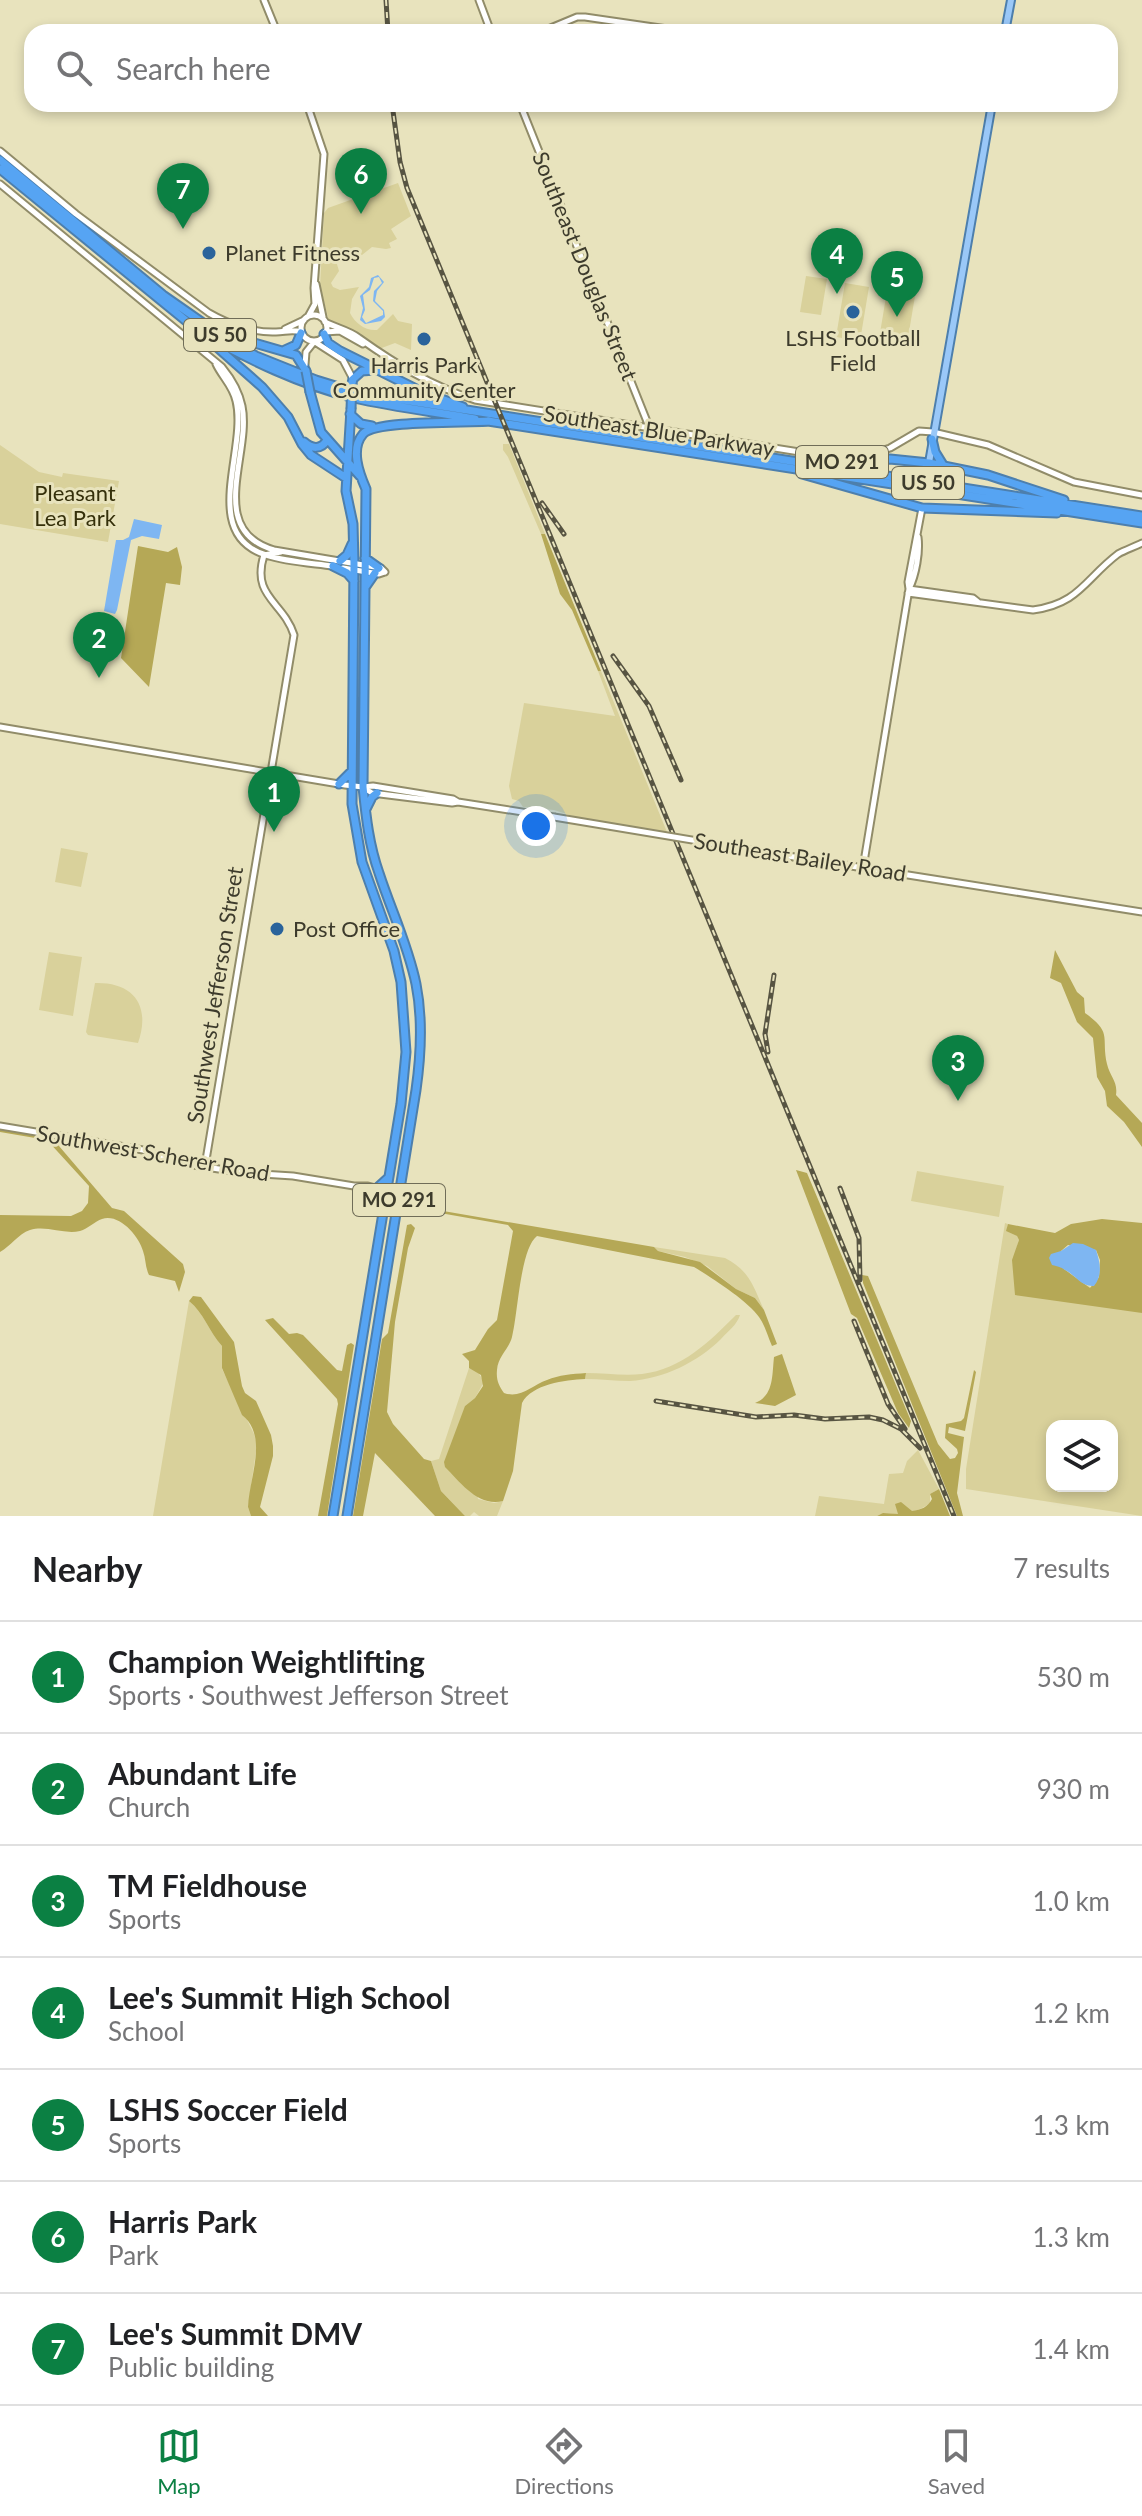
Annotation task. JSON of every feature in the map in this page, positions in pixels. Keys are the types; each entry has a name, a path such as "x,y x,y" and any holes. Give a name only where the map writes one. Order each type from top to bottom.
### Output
{"highway":[{"name":"US 50","path":"0,160 192,316 256,356 355,392 488,418"},
{"name":"US 50","path":"0,169 201,333 252,361 315,386 353,397 1142,516"},
{"path":"192,316 232,336 296,355 306,368 317,423 327,440 361,477"},
{"path":"201,333 276,400 305,449 316,460 346,478"},
{"path":"282,351 296,345 301,333"},
{"path":"324,333 331,345 381,372 488,418"},
{"path":"352,381 367,369 381,372"},
{"name":"MO 291","path":"333,1516 384,1207 380,1192 389,1176 405,1067 402,991 394,951 362,862 351,786 354,538 346,478 352,381"},
{"path":"351,412 361,424 382,427 488,418"},
{"name":"MO 291","path":"347,1516 420,1062 416,984 403,936 373,854 363,787 366,489 357,461 358,443 364,432 382,427"},
{"path":"297,435 314,448 322,446 327,440"},
{"path":"933,435 937,458 945,466"},
{"name":"MO 291","path":"922,508 797,473 752,465 753,459 760,454 815,461 890,459 929,463"},
{"name":"US 50","path":"753,459 1142,523"},
{"path":"929,463 988,475 1101,510"},
{"path":"922,508 1113,518"},
{"path":"354,538 347,557 337,564 354,582"},
{"path":"365,565 377,570 365,588"},
{"path":"339,784 351,771"},
{"path":"365,811 377,793"},
{"path":"397,1212 412,1199 401,1184"}],"main road":[{"path":"1006,24 1011,0"},
{"path":"922,508 991,112"}],"street":[{"path":"264,0 274,24"},
{"path":"479,0 488,24"},
{"path":"560,24 577,17 633,24"},
{"path":"301,333 315,306 324,154 310,112"},
{"name":"Southeast Douglas Street","path":"523,112 648,424 647,429"},
{"path":"0,151 76,214 199,307 237,326 301,333 343,360 352,381"},
{"path":"0,184 215,362 231,387 241,413 243,442 236,493 237,516 250,537 281,552 354,567 365,565 377,570"},
{"path":"315,283 325,321 324,333"},
{"path":"264,331 287,328 318,315 368,346"},
{"path":"306,368 306,352 324,333 340,331 368,346"},
{"name":"Southeast Blue Parkway","path":"368,346 443,389 496,404 788,452 836,455 878,452 919,431 988,445 1074,482 1142,495"},
{"path":"241,413 228,502 234,526 247,545 264,555 337,564"},
{"path":"863,868 922,508"},
{"path":"908,591 973,598 978,602 1033,610 1053,607 1084,586 1120,553 1142,543"},
{"path":"247,545 270,549"},
{"path":"264,555 281,552"},
{"name":"Southwest Jefferson Street","path":"205,1166 294,635 261,584 264,555"},
{"name":"Southeast Bailey Road","path":"0,727 458,802"},
{"name":"Southeast Bailey Road","path":"363,787 377,793 458,802 1142,912"},
{"name":"Southwest Scherer Road","path":"0,1126 143,1150 179,1162 244,1173 315,1179 399,1196"}],"green space":[{"path":"398,183 411,216 391,229 397,239 389,243 391,248 372,247 362,255 334,254 339,271 331,283 340,290 359,287 352,299 350,313 365,328 377,330 393,314 398,321 412,324 411,350 395,343 379,349 329,321 320,286 324,213 328,208"},
{"path":"806,276 827,279 821,315 800,312"},
{"name":"LSHS Football Field","path":"845,283 869,287 860,341 836,337"},
{"path":"887,291 915,296 907,344 879,339"},
{"path":"503,444 509,444 545,534 541,534"},
{"name":"Pleasant Lea Park","path":"0,445 39,472 119,481 108,542 0,524"},
{"path":"598,671 601,671 667,832 523,807 519,801 512,799 509,786 524,703 615,716"},
{"path":"61,848 88,853 81,887 55,882"},
{"path":"49,952 82,957 73,1016 39,1010"},
{"path":"95,983 120,987 136,999 142,1018 138,1043 88,1035"},
{"path":"917,1171 1004,1186 999,1217 911,1201"},
{"path":"1005,1223 1008,1224 1007,1231 1019,1240 1016,1250 1142,1313 1142,1516 966,1489 966,1469"},
{"path":"654,1247 725,1258 745,1274 764,1310 755,1298 736,1289 707,1266 658,1251"},
{"path":"189,1301 222,1346 222,1369 257,1444 248,1507 251,1516 153,1516"},
{"path":"736,1315 740,1315 737,1322 721,1339 679,1368 642,1380 585,1379 586,1373 642,1374 670,1366 705,1344"},
{"path":"469,1368 478,1372 484,1382 475,1398 465,1406 478,1499 494,1503 503,1501 497,1516 479,1516 474,1512 465,1516 441,1491 431,1461 439,1459"},
{"path":"918,1450 939,1489 930,1494 930,1503 901,1514 815,1516 819,1496 884,1504 889,1474 903,1473 907,1461"}],"shaded area":[{"path":"541,534 545,534 601,671 598,671 572,610 560,594"},
{"path":"138,546 168,552 177,547 182,567 180,585 166,583 149,687 121,658"},
{"path":"1055,950 1077,992 1084,998 1085,1013 1103,1031 1105,1055 1115,1082 1116,1095 1142,1123 1142,1147 1124,1122 1107,1106 1105,1091 1097,1077 1093,1038 1077,1022 1061,983 1050,978"},
{"path":"0,1129 61,1139 59,1146 112,1208 124,1211 183,1264 185,1272 179,1292 175,1281 149,1275 137,1239 115,1219 102,1219 74,1232 30,1230 0,1252 0,1215 71,1216 82,1211 88,1203 89,1186 47,1140 0,1132"},
{"path":"796,1170 807,1173 911,1421 909,1428 898,1413 857,1318 851,1314"},
{"path":"420,1207 654,1247 658,1251 700,1262 736,1289 755,1298 764,1310 777,1344 772,1346 761,1320 747,1304 694,1267 537,1236 527,1254 512,1337 498,1365 498,1383 504,1393 516,1394 561,1376 586,1373 585,1379 550,1384 527,1397 522,1403 513,1471 503,1501 494,1502 478,1497 445,1467 444,1462 465,1406 483,1386 481,1375 469,1368 469,1361 462,1354 475,1350 497,1320 513,1231 508,1225 440,1213 427,1215"},
{"path":"1102,1219 1142,1223 1142,1313 1015,1295 1012,1260 1019,1240 1006,1231 1008,1224 1055,1233 1071,1224","holes":["1068,1245 1096,1250 1100,1260 1099,1277 1090,1288 1064,1269 1061,1251"]},
{"path":"407,1225 415,1228 408,1248 395,1322 387,1412 393,1424 424,1459 431,1461 441,1491 465,1516 435,1516 375,1453 363,1516 353,1516 382,1339 388,1333"},
{"path":"862,1275 868,1276 938,1444 950,1459 958,1453 945,1438 946,1424 964,1418 974,1370 976,1372 965,1431 949,1427 948,1433 964,1437 957,1493 963,1516 957,1516"},
{"path":"193,1296 201,1297 234,1342 242,1386 245,1393 256,1401 271,1435 273,1456 260,1507 268,1516 251,1516 248,1507 256,1458 254,1434 242,1415 222,1368 222,1346 189,1301"},
{"path":"273,1318 289,1334 303,1335 337,1370 342,1371 347,1345 354,1345 327,1516 318,1516 337,1399 265,1320"},
{"path":"782,1354 796,1395 775,1406 755,1403 769,1390 774,1357"},
{"path":"939,1489 950,1516 877,1516 883,1513 898,1514 895,1504 901,1502 912,1511 921,1509 932,1499 930,1494"}],"water":[{"path":"378,275 384,282 377,291 375,301 384,310 385,317 381,321 365,324 360,320 363,308 360,296 369,287 371,278","holes":["379,277 382,283 374,291 373,301 383,315 366,323 362,317 365,310 363,295 370,290 374,278"]},
{"path":"134,519 162,525 159,539 142,536 131,540 115,614 104,611 116,540 129,537"},
{"path":"1073,1243 1096,1250 1100,1273 1094,1286 1086,1285 1052,1265 1051,1254"}],"railway":[{"path":"386,0 388,24"},
{"path":"393,112 407,188 954,1516"},
{"path":"542,503 564,534"},
{"path":"613,656 649,706 681,780"},
{"path":"768,1052 765,1034 774,975"},
{"path":"840,1188 859,1238 860,1280"},
{"path":"854,1321 888,1404 905,1429"},
{"path":"656,1401 756,1417 869,1417 901,1429 920,1448"}],"place":[{"name":"Harris Park","path":"361,214"},
{"name":"Lee's Summit DMV","path":"183,229"},
{"name":"Planet Fitness","path":"209,253"},
{"name":"Lee's Summit High School","path":"837,294"},
{"name":"LSHS Football Field","path":"853,312"},
{"name":"LSHS Soccer Field","path":"897,317"},
{"name":"Harris Park Community Center","path":"424,339"},
{"name":"Abundant Life","path":"99,678"},
{"name":"Champion Weightlifting","path":"274,832"},
{"name":"Post Office","path":"277,929"},
{"name":"TM Fieldhouse","path":"958,1101"}]}
